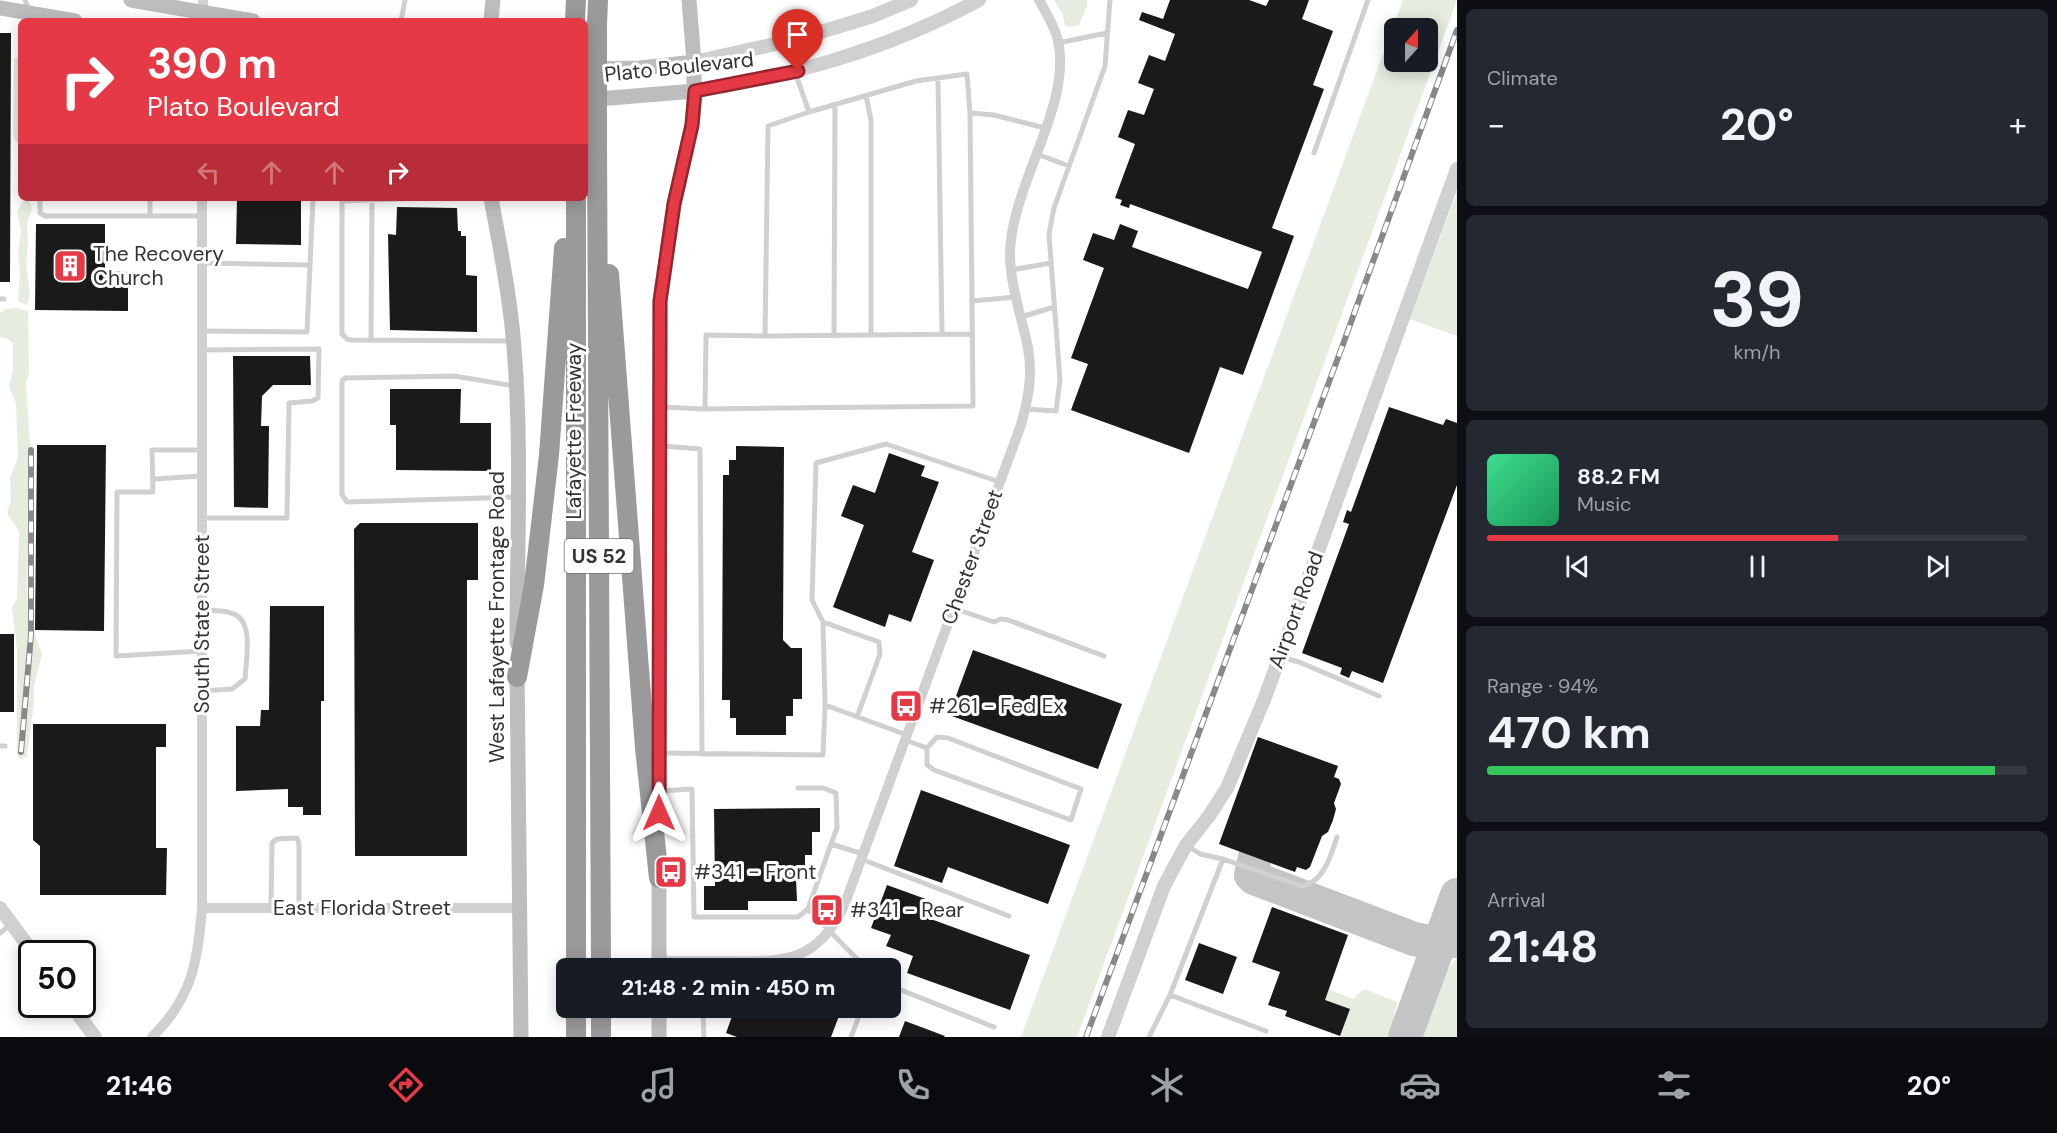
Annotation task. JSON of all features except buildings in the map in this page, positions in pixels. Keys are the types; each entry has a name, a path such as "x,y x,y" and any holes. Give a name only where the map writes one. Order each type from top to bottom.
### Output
{"highway":[{"path":"575,18 576,0"},
{"name":"Lafayette Freeway","path":"598,0 601,958"},
{"path":"597,150 653,753 659,878"},
{"path":"517,677 534,585 549,455 570,201"},
{"name":"Lafayette Freeway","path":"576,201 576,958"},
{"path":"576,1018 576,1037"},
{"path":"601,1018 601,1037"}],"main road":[{"path":"131,0 238,18"},
{"path":"491,18 493,0"},
{"path":"659,958 659,791 653,753 660,301 674,204 692,125 695,91 689,0"},
{"path":"0,8 61,18"},
{"name":"Plato Boulevard","path":"588,69 640,68 694,62"},
{"name":"Plato Boulevard","path":"588,98 695,91"},
{"name":"West Lafayette Frontage Road","path":"492,201 507,280 516,386 521,1037"},
{"path":"659,1018 659,1037"}],"street":[{"name":"Plato Boulevard","path":"694,62 798,39 873,16 911,0"},
{"name":"Plato Boulevard","path":"695,91 795,72 874,48 915,32 979,0"},
{"name":"Chester Street","path":"787,958 809,949 830,931 844,906 1025,409 1030,386 1030,365 1011,270 1011,237 1014,217 1059,82 1060,67 1058,43 1052,22 1039,0"},
{"name":"Airport Road","path":"1108,1037 1164,886 1186,845 1227,788 1280,656 1457,169"},
{"name":"South State Street","path":"152,1037 169,1017 192,975 199,950 202,908 202,201"},
{"path":"0,908 23,940"},
{"name":"East Florida Street","path":"202,908 521,908"},
{"path":"80,1018 92,1036"}],"lane":[{"path":"402,18 405,0"},
{"path":"1025,409 1056,411 1060,380 1049,234 1054,208 1105,66 1110,0"},
{"path":"1314,153 1368,0"},
{"path":"1058,43 1107,33"},
{"path":"795,72 809,112"},
{"path":"659,407 705,409 973,406 970,114 967,75 916,81 768,126 765,336"},
{"path":"938,78 942,334"},
{"path":"866,96 872,120 871,335"},
{"path":"834,336 835,104"},
{"path":"970,114 994,115 1045,128"},
{"path":"1036,153 1069,166"},
{"path":"40,201 40,213 45,216 202,216"},
{"path":"150,201 150,216"},
{"path":"201,331 307,332 314,201"},
{"path":"342,201 341,319 342,334 347,339 513,341"},
{"path":"371,340 372,201"},
{"path":"202,263 309,265"},
{"path":"1011,270 1051,263"},
{"path":"972,301 1016,297"},
{"path":"1021,317 1054,307"},
{"path":"705,409 706,335 972,334"},
{"path":"201,350 319,349 318,398 312,401 289,403 287,518 202,518"},
{"path":"516,386 454,376 345,378 342,381 342,495 347,502 517,496"},
{"path":"653,753 823,755 825,705 823,622 812,600 816,463 886,444 1000,482"},
{"path":"659,446 700,449 702,754"},
{"path":"202,450 152,450 153,492 117,492 116,656 202,651"},
{"path":"153,479 202,476"},
{"path":"953,609 994,622 1001,619 1008,620 1104,656"},
{"path":"202,610 233,613 240,618 246,624 247,645 245,679 232,689 202,691"},
{"path":"823,622 879,642 880,654 857,717"},
{"path":"1280,656 1379,696"},
{"path":"825,705 927,747"},
{"path":"937,737 948,738 1081,789 1071,820 934,770 927,765 927,747 937,737"},
{"path":"659,791 692,789 694,917 798,917 808,909 837,828 836,793 823,788 798,788"},
{"path":"1186,845 1200,854 1223,859 1286,882 1306,886 1316,879 1326,866 1337,837"},
{"path":"271,908 272,843 277,839 297,838 299,844 299,908"},
{"path":"831,844 1009,916"},
{"path":"1149,1037 1170,995 1223,859"},
{"path":"808,909 856,958"},
{"path":"0,933 11,924"},
{"path":"901,990 993,1027"},
{"path":"1170,995 1266,1031"},
{"path":"704,1018 704,1037"},
{"path":"851,1037 858,1018"}],"shaded area":[{"path":"1054,0 1087,0 1087,6 1079,25 1065,26 1063,15"},
{"path":"1403,0 1457,0 1438,52 1438,18 1396,18"},
{"path":"1384,52 1384,72 1431,72 1077,1037 1021,1037"},
{"path":"18,57 17,143 13,136 14,59"},
{"path":"1457,192 1457,336 1410,319"},
{"path":"29,201 32,209 27,224 26,262 30,294 27,305 18,301 20,273 18,254 21,231 17,211 22,202"},
{"path":"16,308 28,311 29,372 26,383 30,444 27,595 35,635 42,654 34,686 34,703 25,758 19,758 17,754 17,650 12,607 17,598 19,534 7,512 11,502 10,477 18,458 16,403 9,387 13,369 13,343 0,337 0,313"},
{"path":"1457,957 1457,1037 1423,1037 1447,971"},
{"path":"1291,976 1354,999 1365,989 1397,1002 1390,1037 1339,1037 1349,1009 1296,989"}],"taxiway":[{"path":"1255,857 1251,875 1254,878 1414,939 1439,944 1457,940"},
{"path":"1405,1037 1457,895"}],"railway":[{"path":"1086,1037 1457,30"},
{"path":"21,752 31,635 31,450"}],"place":[{"name":"The Recovery Church","path":"70,266"},
{"name":"#261 - Fed Ex","path":"906,706"},
{"name":"#341 - Front","path":"671,872"},
{"name":"#341 - Rear","path":"827,910"}],"route":[{"path":"659,813 660,301 674,204 692,125 695,91 732,86 798,71"}]}
